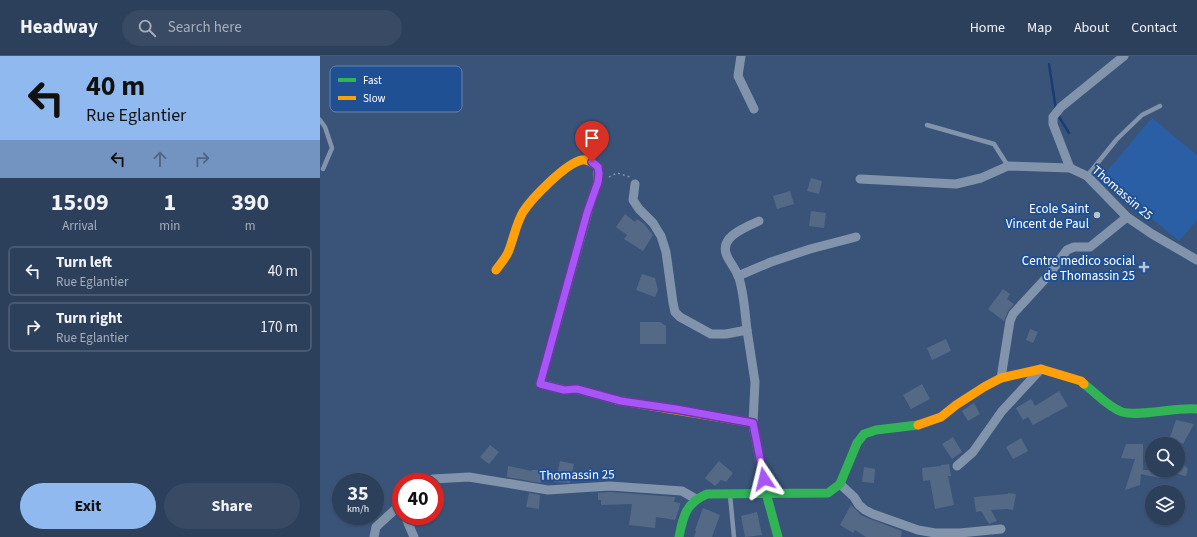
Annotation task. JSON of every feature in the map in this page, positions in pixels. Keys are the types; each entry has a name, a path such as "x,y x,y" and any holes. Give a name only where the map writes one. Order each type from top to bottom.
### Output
{"street":[{"path":"741,56 738,76 754,109"},
{"path":"1070,168 1053,124 1053,117 1061,107 1124,56"},
{"path":"496,270 508,251 519,220 524,211 559,173 581,160 592,162 598,167 598,182 587,213 540,384 564,390 577,389 621,401 753,423"},
{"name":"Thomassin 25","path":"860,179 956,184 981,178 1008,166 1070,168 1087,176 1127,217 1152,234 1197,260"},
{"path":"635,184 633,200 639,209 653,223 661,236 666,252 675,312 680,317 711,334 726,334 747,330"},
{"path":"1001,378 1010,321 1013,314 1047,277 1067,250 1090,247 1127,217"},
{"path":"759,220 734,233 725,246 725,251 738,276 742,288 755,382 753,423 766,493 778,537"},
{"path":"738,276 771,262 804,251 856,238"},
{"path":"957,466 973,452 1002,411 1041,369"},
{"path":"679,537 683,519 688,507 696,498 707,494 828,493 840,484 857,443 864,434 876,430 914,426 941,417 956,405 1001,378 1041,369 1081,381 1112,407 1123,412 1139,413 1186,408 1197,409"},
{"name":"Thomassin 25","path":"444,479 469,477 548,490 610,486 682,491 696,498"},
{"path":"840,484 865,510 880,517 918,530 935,533 960,533 1001,529"},
{"path":"374,537 376,527 392,513"},
{"path":"409,525 414,537"}],"lane":[{"path":"1087,176 1117,139 1142,115 1160,106"},
{"path":"320,120 325,127 332,148 323,169"},
{"path":"927,125 994,144 1008,166"},
{"path":"730,494 733,536"}],"path":[{"path":"598,182 617,173 630,177 635,184"}],"shaded area":[{"path":"1152,118 1197,155 1197,220 1179,241 1102,177"}],"building":[{"path":"811,178 822,181 819,194 807,191"},
{"path":"790,191 794,204 777,209 773,196"},
{"path":"811,211 826,213 824,228 809,226"},
{"path":"625,214 635,222 637,219 644,224 653,235 643,251 624,239 627,235 616,227"},
{"path":"642,274 655,278 658,290 655,297 636,290"},
{"path":"1003,289 1010,294 1007,299 1014,304 1008,311 1004,321 988,309"},
{"path":"640,322 660,322 666,326 666,344 640,344"},
{"path":"1030,329 1038,332 1033,343 1026,340"},
{"path":"946,339 951,351 932,360 927,348"},
{"path":"922,384 930,399 911,409 903,395"},
{"path":"1059,391 1068,406 1033,425 1028,417 1023,420 1016,408 1031,399 1035,406"},
{"path":"974,403 980,414 968,421 962,411"},
{"path":"1176,420 1194,424 1185,440 1185,437 1170,437"},
{"path":"953,437 962,452 952,459 942,444"},
{"path":"1021,438 1028,451 1013,459 1006,447"},
{"path":"1126,444 1143,444 1143,470 1145,470 1145,475 1141,474 1140,485 1125,490 1135,459 1121,458"},
{"path":"490,445 499,452 489,464 480,457"},
{"path":"560,461 574,464 570,483 554,482 555,476 557,476"},
{"path":"719,461 733,473 726,482 721,480 715,486 705,478"},
{"path":"949,464 951,476 948,476 954,505 935,509 930,480 923,481 922,468"},
{"path":"508,466 532,471 542,470 541,483 507,477"},
{"path":"1185,466 1188,469 1185,476"},
{"path":"864,467 875,469 874,483 862,482"},
{"path":"610,492 675,497 674,502 680,503 679,509 675,520 656,517 655,528 629,525 632,504 601,505 601,500 598,500 598,493"},
{"path":"529,493 540,495 539,509 526,507"},
{"path":"1008,493 1016,494 1013,510 991,510 997,521 989,524 981,511 976,512 974,497"},
{"path":"851,505 861,515 902,531 901,537 866,537 855,530 853,533 840,525"},
{"path":"703,508 720,515 712,537 694,537 695,530"},
{"path":"757,512 762,535 745,537 741,516"}],"waterway":[{"path":"1049,64 1056,110"},
{"path":"1058,115 1069,133"}],"traffic: fast":[{"path":"591,201 540,384 565,390 577,389 616,400"},
{"path":"1084,384 1107,403 1122,412 1148,413 1179,409 1197,409"},
{"path":"679,537 684,517 690,506 707,494 828,493 840,484 857,443 864,434 876,430 918,425"},
{"path":"754,430 766,493 778,537"}],"traffic: slow":[{"path":"496,270 508,253 519,221 527,206 541,190 567,167 582,160 588,161 598,167 598,182 591,201"},
{"path":"918,425 941,417 956,405 1001,378 1041,369 1081,381 1084,384"},
{"path":"616,400 753,423 754,430"}],"place":[{"name":"Ecole Saint Vincent de Paul","path":"1097,215"},
{"name":"Centre medico social de Thomassin 25","path":"1144,267"}],"route":[{"path":"592,162 598,167 598,182 587,213 540,384 564,390 577,389 621,401 753,423 764,479"}]}
